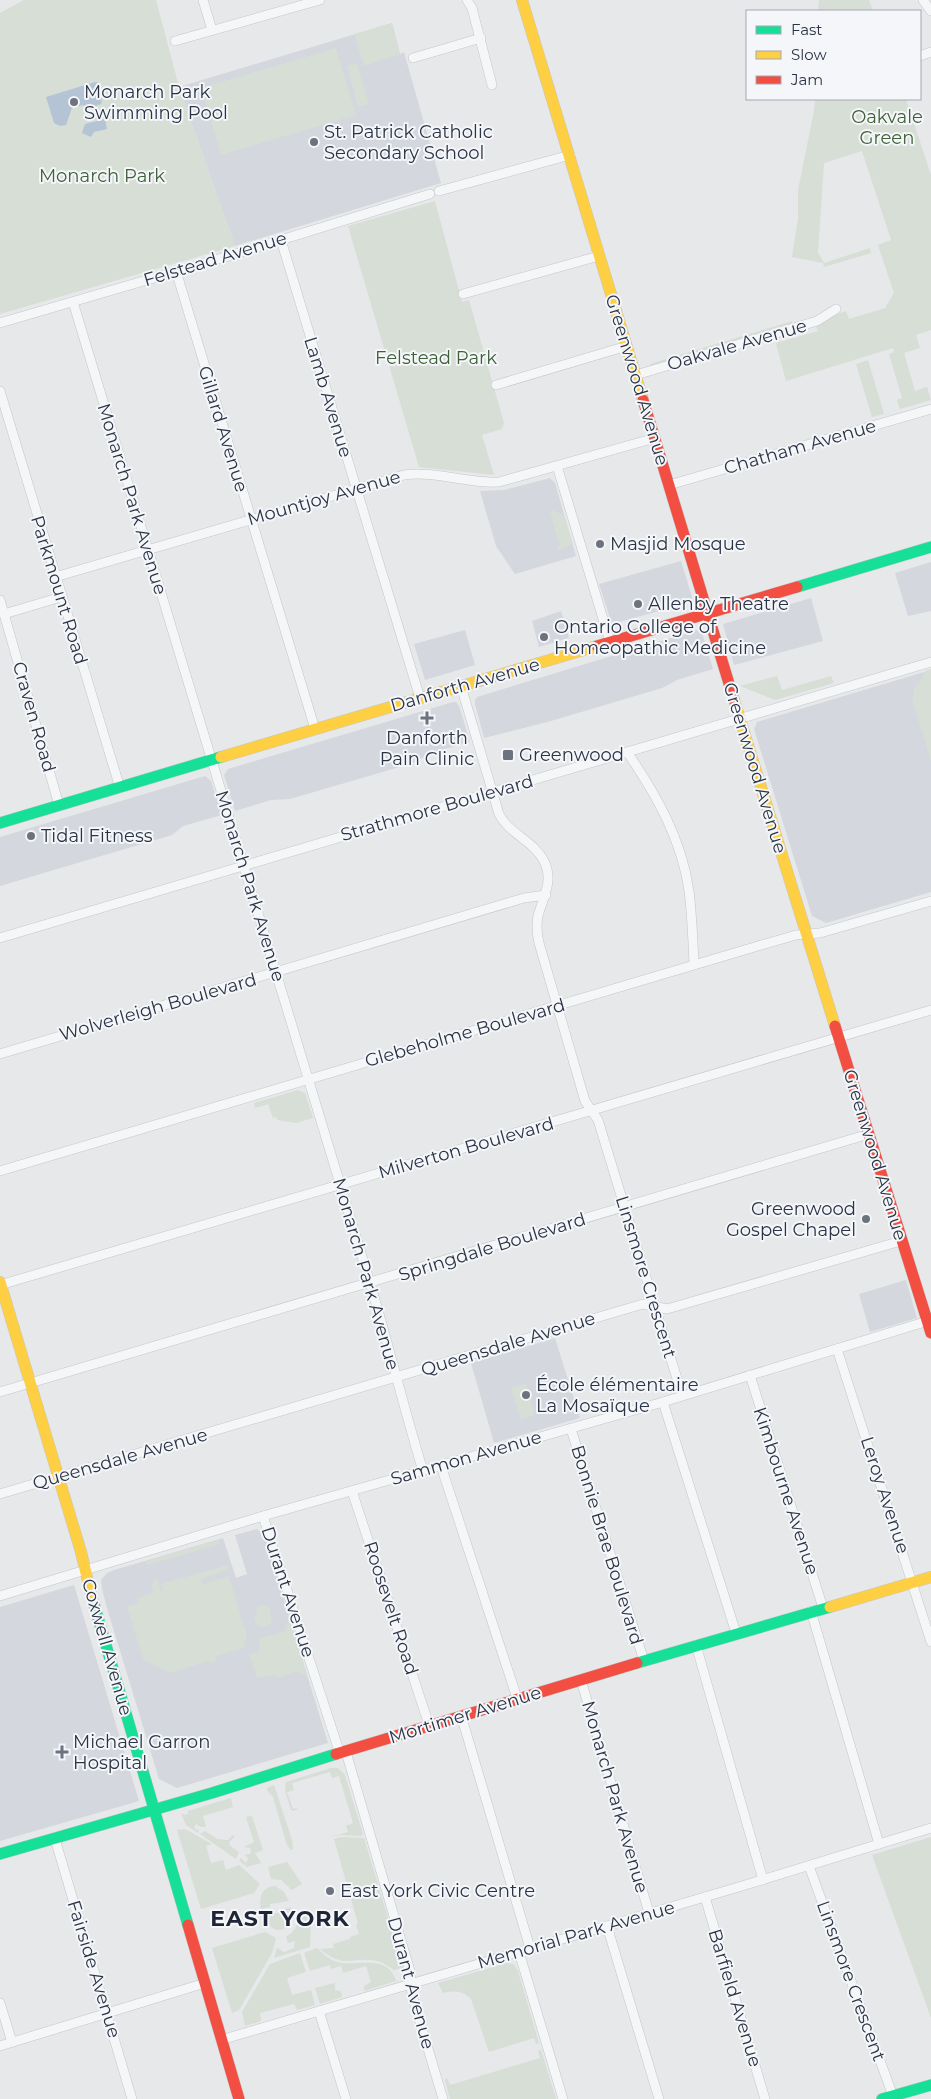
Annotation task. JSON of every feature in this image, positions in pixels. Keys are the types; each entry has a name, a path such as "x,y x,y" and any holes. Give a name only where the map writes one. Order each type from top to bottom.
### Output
{"street":[{"path":"203,0 212,30"},
{"path":"175,41 289,4 320,0"},
{"path":"467,0 472,8 492,85"},
{"name":"Greenwood Avenue","path":"522,0 838,1038 901,1241 929,1320 931,1333"},
{"path":"923,0 931,11"},
{"path":"413,58 480,38"},
{"path":"439,191 570,155"},
{"name":"Felstead Avenue","path":"0,323 430,194"},
{"name":"Lamb Avenue","path":"281,240 420,698"},
{"path":"463,294 599,256"},
{"name":"Gillard Avenue","path":"176,271 315,729"},
{"name":"Monarch Park Avenue","path":"73,302 245,865 395,1367 396,1377 423,1471"},
{"name":"Oakvale Avenue","path":"636,375 817,321 836,309"},
{"path":"496,385 627,346"},
{"name":"Parkmount Road","path":"0,392 120,788"},
{"name":"Chatham Avenue","path":"669,485 931,409"},
{"name":"Mountjoy Avenue","path":"55,577 410,474 499,482 655,438"},
{"path":"557,466 610,642"},
{"name":"Danforth Avenue","path":"0,823 931,548"},
{"path":"4,614 61,597"},
{"name":"Craven Road","path":"0,600 59,805"},
{"name":"Strathmore Boulevard","path":"0,938 931,662"},
{"name":"Linsmore Crescent","path":"461,686 503,821 530,844 544,860 548,877 546,895 536,930 545,967 585,1101 598,1120 682,1395"},
{"path":"627,752 651,788 668,820 681,854 689,891 694,964"},
{"name":"Wolverleigh Boulevard","path":"0,1054 524,898 546,895"},
{"name":"Glebeholme Boulevard","path":"0,1171 694,964 806,933 820,933 931,901"},
{"name":"Milverton Boulevard","path":"0,1284 931,1010"},
{"name":"Springdale Boulevard","path":"0,1392 869,1134"},
{"name":"Queensdale Avenue","path":"0,1494 643,1304 667,1309 901,1241"},
{"name":"Coxwell Avenue","path":"0,1284 81,1552 90,1596 155,1809 239,2099"},
{"name":"Sammon Avenue","path":"0,1596 263,1516 663,1402 929,1320"},
{"name":"Leroy Avenue","path":"837,1349 931,1642"},
{"name":"Kimbourne Avenue","path":"750,1375 823,1608"},
{"path":"663,1402 736,1633"},
{"name":"Bonnie Brae Boulevard","path":"571,1428 644,1661"},
{"path":"441,1466 517,1698"},
{"name":"Roosevelt Road","path":"352,1491 429,1725"},
{"name":"Durant Avenue","path":"263,1516 343,1753 410,1972 412,1995 443,2099"},
{"name":"Mortimer Avenue","path":"0,1854 343,1753 517,1698 931,1577"},
{"path":"810,1611 879,1844"},
{"path":"696,1645 763,1880"},
{"name":"Monarch Park Avenue","path":"581,1680 649,1914"},
{"path":"461,1715 530,1948"},
{"name":"Memorial Park Avenue","path":"221,2040 763,1880 931,1828"},
{"name":"Fairside Avenue","path":"55,1839 132,2099"},
{"name":"Linsmore Crescent","path":"809,1866 888,2097"},
{"name":"Barfield Avenue","path":"705,1897 765,2099"},
{"path":"607,1926 660,2099"},
{"path":"519,1952 563,2099"},
{"path":"0,2046 205,1983"},
{"path":"0,2003 12,2042"},
{"path":"319,2011 346,2099"},
{"path":"888,2097 918,2094 931,2085"}],"shaded area":[{"name":"St. Patrick Catholic Secondary School","path":"392,23 400,54 404,52 441,183 235,246 179,87"},
{"path":"550,478 555,483 576,556 515,574 496,546 480,491 504,490"},
{"path":"681,561 692,597 691,602 612,624 599,584"},
{"path":"931,562 931,611 908,616 895,573"},
{"path":"811,598 823,641 734,665 723,624"},
{"path":"561,611 569,638 539,647 532,621"},
{"path":"465,630 475,665 425,680 414,644"},
{"path":"697,630 702,633 713,669 677,680 662,688 551,721 484,738 475,704 477,697"},
{"path":"931,670 931,892 826,923 812,916 754,729 757,722"},
{"path":"456,702 459,706 470,742 434,752 413,763 290,799 271,800 235,811 224,775 228,769"},
{"path":"205,776 211,781 222,815 183,826 172,835 0,886 0,837"},
{"path":"906,1280 917,1318 870,1332 859,1294"},
{"name":"École élémentaire La Mosaïque","path":"555,1338 580,1418 494,1443 471,1363"},
{"path":"257,1529 264,1535 328,1743 177,1788 159,1779 107,1608 101,1580 107,1573 114,1570 223,1538 236,1578 247,1574 235,1535"},
{"name":"Michael Garron Hospital","path":"74,1585 139,1801 0,1841 0,1607"}],"green space":[{"name":"Monarch Park","path":"24,0 156,0 179,87 235,246 0,314 0,13"},
{"path":"819,0 869,0 873,10 818,10"},
{"path":"392,23 400,54 364,66 354,34"},
{"path":"336,48 356,115 221,155 201,88"},
{"path":"357,63 369,104 358,107 347,66"},
{"name":"Oakvale Green","path":"815,100 906,100 931,175 931,330 916,335 920,348 904,353 915,391 927,387 931,400 900,409 897,400 902,398 889,354 894,352 893,348 786,381 776,343 818,331 816,327 830,317 846,311 849,319 885,308 894,293 878,245 891,240 862,151 824,163 818,253 824,263 870,248 871,253 824,267 823,263 792,257 798,219 798,190"},
{"name":"Felstead Park","path":"435,201 462,302 469,300 504,423 502,429 482,435 494,475 419,467 348,226"},
{"path":"792,321 792,323 650,366 650,364"},
{"path":"868,360 884,414 872,417 856,364"},
{"path":"553,510 564,516 573,544 555,552 560,544 550,511"},
{"path":"931,669 931,761 913,703 913,696 915,687 925,671"},
{"path":"777,676 782,690 831,676 834,683 775,700 740,686"},
{"path":"298,1090 305,1093 313,1118 296,1123 277,1120 276,1117 273,1118 268,1104 255,1108 254,1103"},
{"path":"526,1383 535,1415 521,1420 511,1388"},
{"path":"218,1540 220,1544 148,1565 146,1563 147,1561"},
{"path":"227,1565 228,1570 201,1579 203,1584 229,1576 247,1636 244,1648 216,1656 216,1661 211,1663 208,1661 170,1673 143,1659 127,1606 139,1603 137,1598 153,1593 152,1584 157,1577 161,1591 163,1590 161,1584"},
{"path":"264,1605 269,1607 272,1620 269,1625 261,1627 256,1624 254,1617 257,1614 256,1607"},
{"path":"288,1621 290,1621 308,1677 297,1671 277,1678 276,1675 257,1678 249,1654 258,1652 260,1646 258,1639 286,1631"},
{"path":"331,1768 338,1768 345,1775 363,1834 361,1836 341,1835 330,1837 348,1832 346,1826 353,1823 339,1776 332,1778 330,1772 292,1783 294,1790 287,1792 293,1809 299,1807 294,1811 291,1810 285,1790 286,1782"},
{"path":"274,1785 292,1840 293,1849 291,1850 287,1845 273,1797 267,1790 267,1788"},
{"path":"231,1798 233,1807 203,1816 206,1827 196,1824 194,1828 199,1831 198,1833 186,1825 181,1813 184,1815 188,1814 188,1811"},
{"path":"252,1816 263,1850 255,1853 261,1863 247,1867 239,1861 241,1858 246,1863 248,1858 244,1855 250,1854 251,1851 250,1848 244,1847 254,1842 246,1817"},
{"path":"185,1829 212,1844 206,1846 211,1863 223,1860 226,1870 239,1865 260,1884 254,1893 201,1909 177,1830"},
{"path":"205,1831 217,1839 228,1840 233,1835 235,1836 229,1842 230,1846 239,1852 236,1859 200,1834"},
{"path":"340,1837 364,1838 403,1968 394,1970 384,1963 377,1961 342,1961 320,1949 334,1948 333,1944 359,1934 356,1925 358,1924 334,1839"},
{"path":"931,1837 931,2018 872,1855"},
{"path":"287,1862 302,1884 292,1890 281,1880 271,1879 268,1867"},
{"path":"275,1886 284,1892 289,1901 270,1904 270,1907 261,1909 260,1901 262,1894 267,1888"},
{"path":"291,1907 290,1923 282,1929 278,1930 271,1927 263,1915 282,1912 282,1910"},
{"path":"299,1915 311,1915 310,1947 274,1958 277,1948 284,1952 294,1948 295,1941 288,1943 286,1937 296,1928"},
{"path":"265,1932 276,1938 272,1953 239,2010 232,2013 212,1948"},
{"path":"317,1948 337,1962 379,1964 392,1972 396,1981 364,1991 364,1986 371,1982 366,1966 343,1973 341,1966 331,1969 330,1965 310,1971 304,1953"},
{"path":"300,1953 306,1972 287,1978 292,1995 311,1990 315,2005 297,2010 294,2004 260,2013 261,2021 245,2026 242,2012 270,1964"},
{"path":"507,1963 514,1964 518,1971 539,2043 536,2044 534,2038 489,2052 471,1999 465,1994 458,1992 443,1993 438,1983"},
{"path":"335,1983 335,1990 341,1991 342,1997 320,2004 315,1988"},
{"path":"541,2050 556,2099 450,2099 445,2080 447,2078 450,2085 540,2058 538,2051"}],"water":[{"name":"Monarch Park Swimming Pool","path":"97,82 102,100 101,104 90,108 83,105 72,108 66,125 60,126 54,123 46,97"},
{"path":"105,119 107,129 94,132 91,137 82,133 85,124"}],"traffic: fast":[{"path":"797,587 931,547"},
{"path":"0,823 221,757"},
{"path":"91,1594 188,1925"},
{"path":"637,1663 830,1607"},
{"path":"0,1854 212,1793 336,1754"},
{"path":"882,2099 931,2085"}],"traffic: slow":[{"path":"522,0 643,400"},
{"path":"221,757 597,646"},
{"path":"734,700 835,1026"},
{"path":"0,1282 81,1552 91,1594"},
{"path":"830,1607 931,1577"}],"traffic: jam":[{"path":"643,400 734,700"},
{"path":"597,646 797,587"},
{"path":"835,1026 931,1333"},
{"path":"336,1754 637,1663"},
{"path":"188,1925 239,2099"}],"place":[{"name":"Monarch Park Swimming Pool","path":"74,102"},
{"name":"St. Patrick Catholic Secondary School","path":"314,142"},
{"name":"Masjid Mosque","path":"600,544"},
{"name":"Allenby Theatre","path":"638,604"},
{"name":"Ontario College of Homeopathic Medicine","path":"544,637"},
{"name":"Danforth Pain Clinic","path":"427,718"},
{"name":"Greenwood","path":"508,755"},
{"name":"Tidal Fitness","path":"31,836"},
{"name":"Greenwood Gospel Chapel","path":"866,1219"},
{"name":"École élémentaire La Mosaïque","path":"526,1395"},
{"name":"Michael Garron Hospital","path":"62,1752"},
{"name":"East York Civic Centre","path":"330,1891"}],"district":[{"name":"EAST YORK","path":"280,1918"}]}
